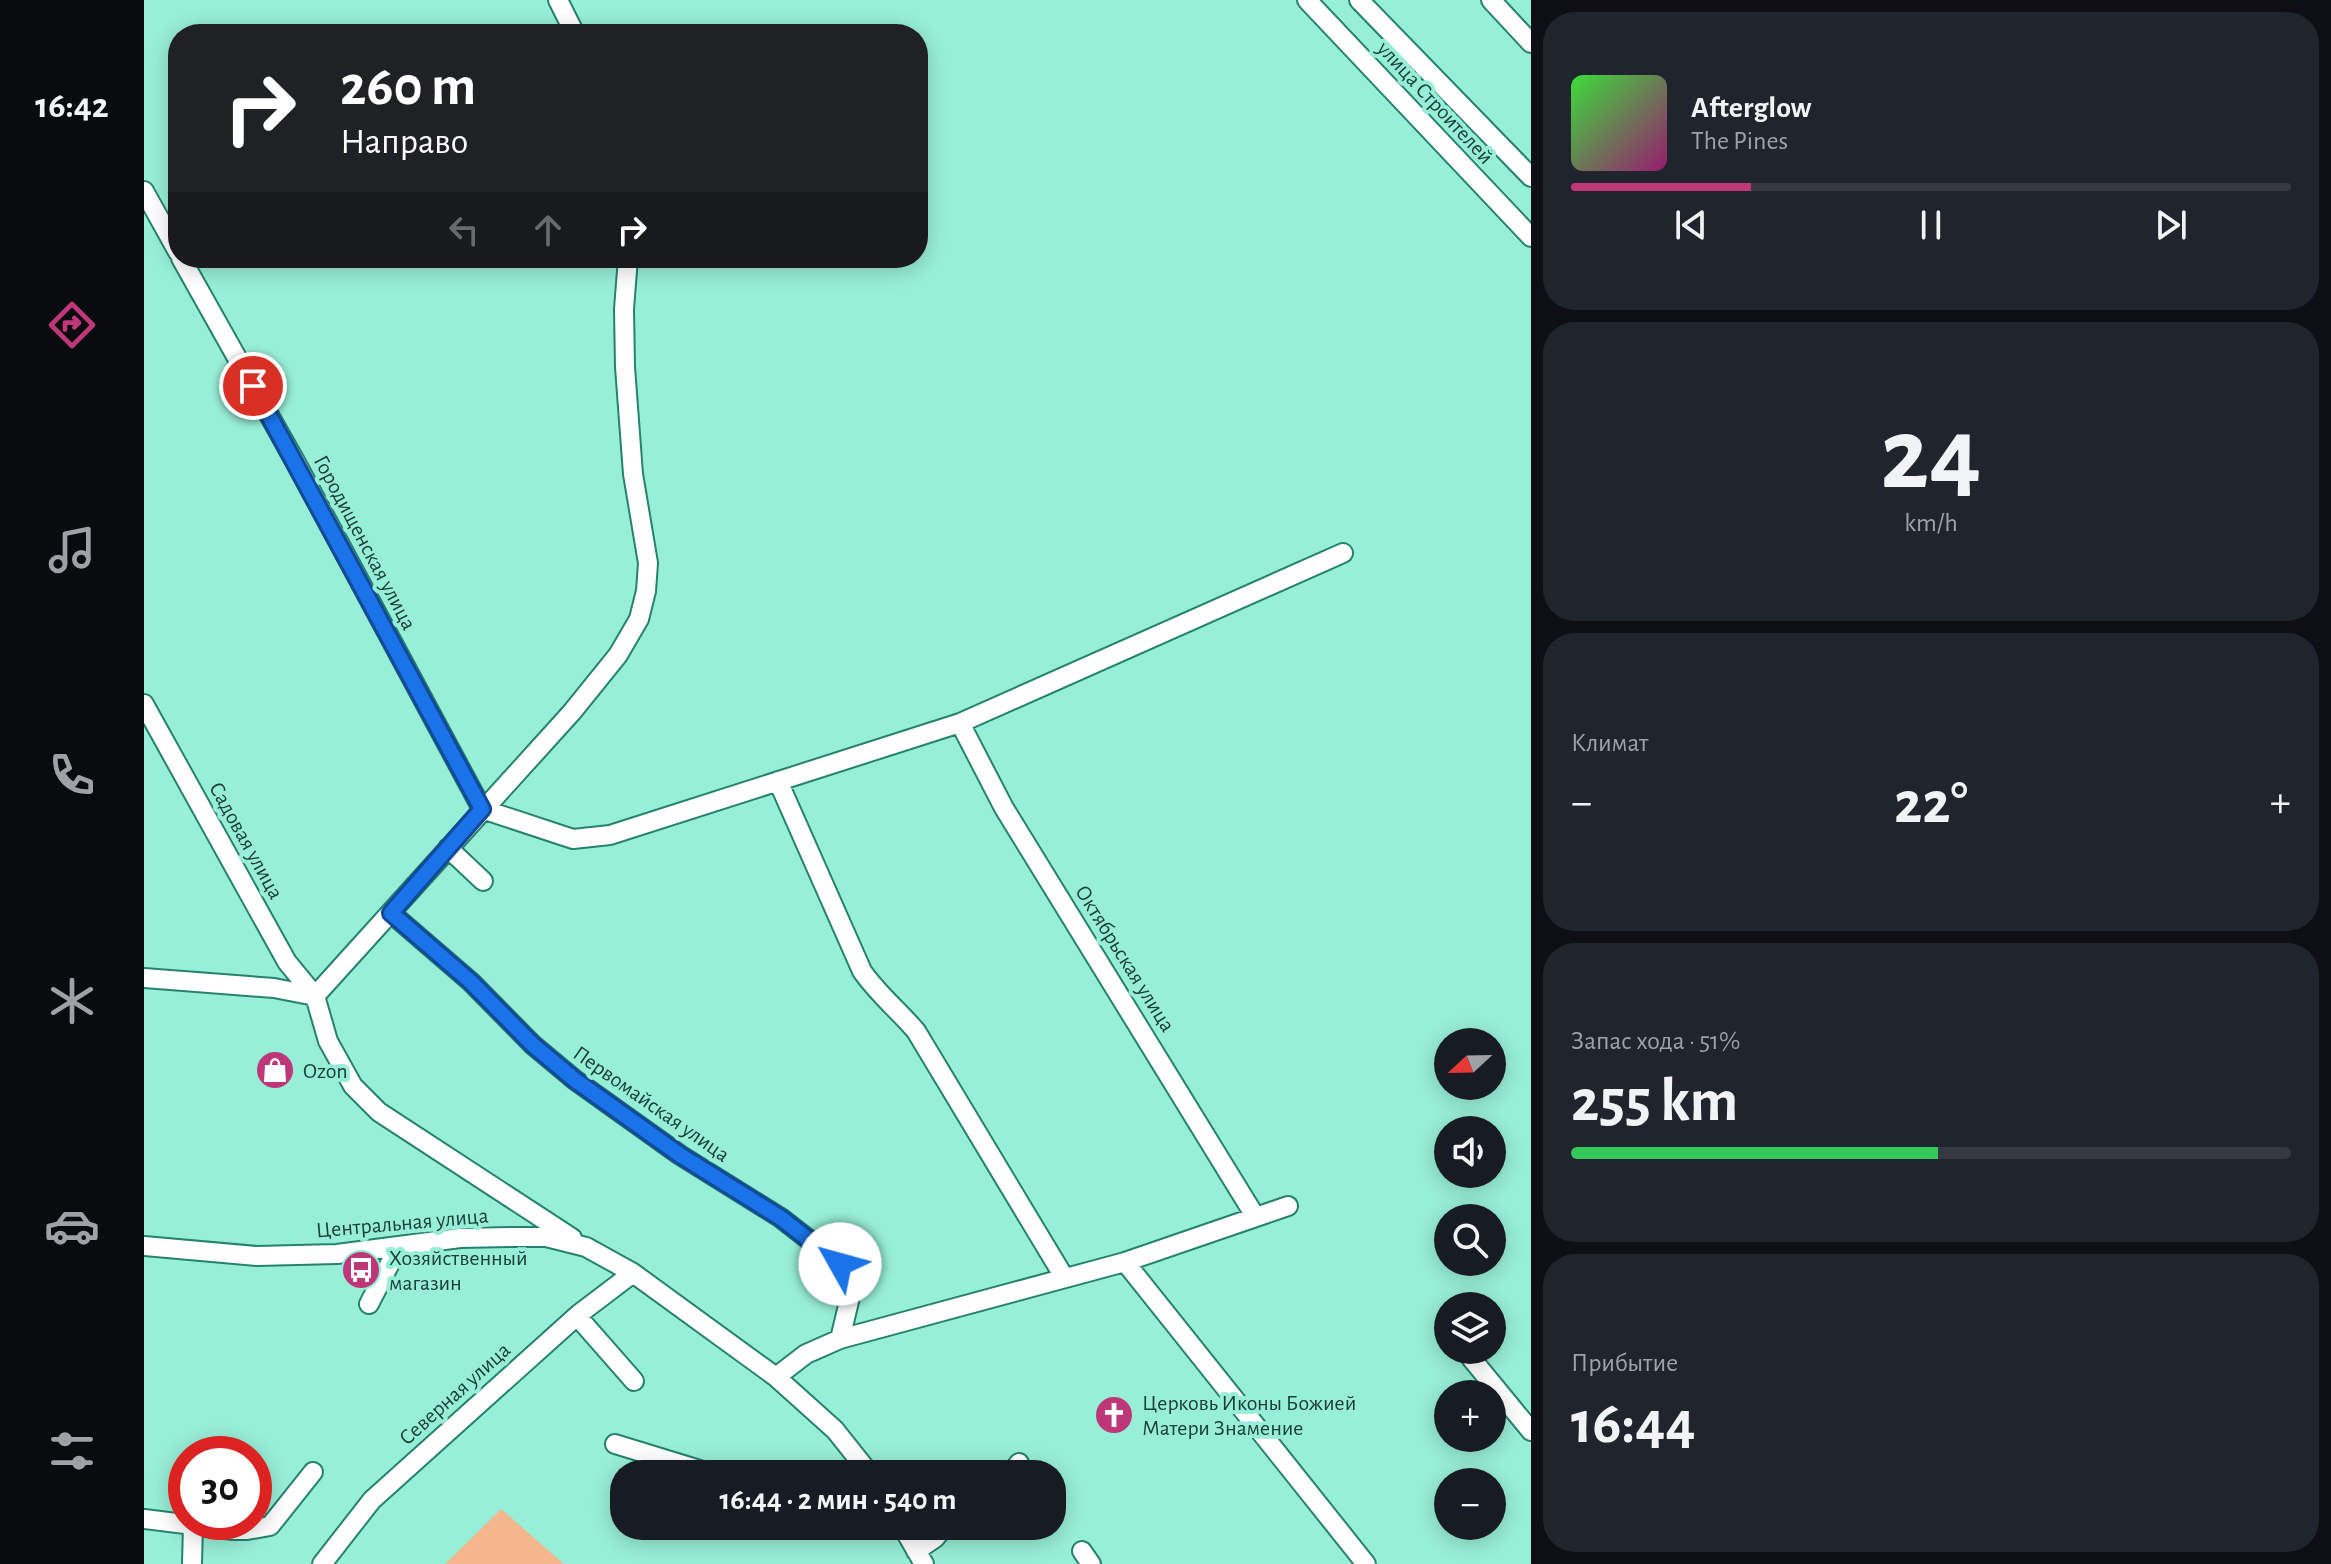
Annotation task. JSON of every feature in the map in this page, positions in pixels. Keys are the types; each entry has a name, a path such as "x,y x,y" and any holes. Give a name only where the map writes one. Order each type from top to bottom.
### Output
{"street":[{"path":"558,0 570,24"},
{"name":"улица Строителей","path":"1307,0 1529,230"},
{"path":"1359,0 1531,177"},
{"path":"1491,0 1531,43"},
{"path":"144,191 168,234"},
{"name":"Городищенская улица","path":"187,268 296,463 482,809"},
{"path":"315,996 572,712 618,655 639,619 646,591 648,563 633,474 625,367 627,268"},
{"path":"482,809 573,839 610,835 960,723 1343,553"},
{"name":"Садовая улица","path":"144,704 287,962 315,996"},
{"name":"Октябрьская улица","path":"960,723 1004,808 1255,1216"},
{"path":"778,781 862,971 873,988 916,1031 1064,1277"},
{"path":"448,848 483,881"},
{"name":"Первомайская улица","path":"391,913 471,982 533,1045 575,1080 680,1155 781,1218 840,1264 852,1289 840,1339"},
{"path":"144,966 178,982"},
{"path":"144,978 274,988 315,996"},
{"path":"315,996 328,1041 353,1086 379,1112 586,1247"},
{"path":"776,1377 806,1354 840,1339 1125,1262 1288,1206"},
{"name":"Центральная улица","path":"144,1246 257,1256 337,1254 460,1238 546,1237 586,1247 633,1273 776,1377 835,1430 856,1460"},
{"path":"369,1304 399,1246"},
{"path":"1125,1262 1366,1564"},
{"name":"Северная улица","path":"322,1564 372,1500 390,1492 577,1316 633,1273"},
{"path":"577,1316 634,1381"},
{"path":"1476,1364 1531,1431"},
{"path":"615,1444 667,1460"},
{"path":"272,1523 313,1472"},
{"path":"144,1519 168,1521"},
{"path":"192,1564 193,1540"},
{"path":"910,1540 920,1558 934,1540"}],"shaded area":[{"path":"501,1509 564,1564 445,1564"}],"place":[{"name":"Ozon","path":"275,1070"},
{"name":"Хозяйственный магазин","path":"361,1270"},
{"name":"Церковь Иконы Божией Матери Знамение","path":"1114,1415"}],"route":[{"path":"253,386 482,809 391,913 471,982 533,1045 575,1080 680,1155 781,1218 840,1264"}]}
